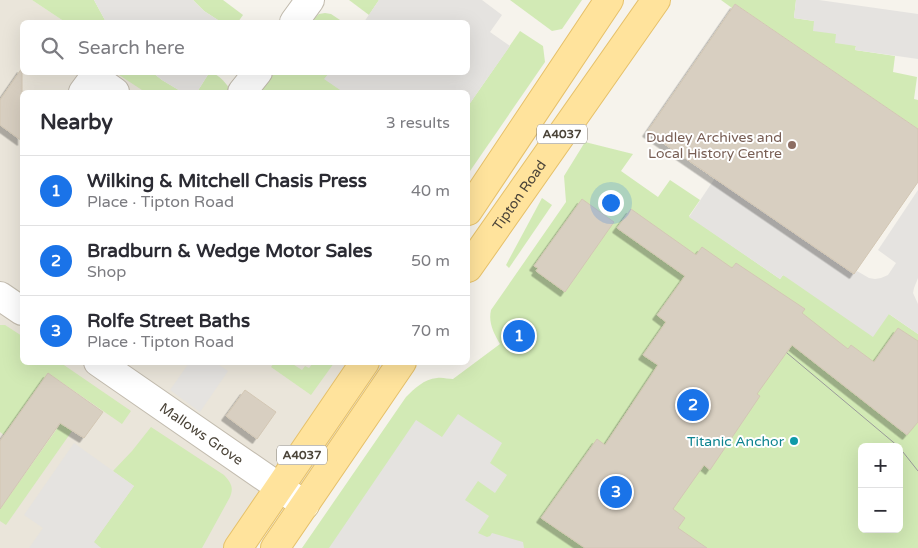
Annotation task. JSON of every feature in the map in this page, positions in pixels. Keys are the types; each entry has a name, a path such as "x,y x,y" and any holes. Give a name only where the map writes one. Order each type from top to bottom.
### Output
{"main road":[{"name":"Tipton Road","path":"470,265 656,0"},
{"name":"A4037","path":"470,208 604,8"},
{"name":"A4037","path":"238,548 363,365"},
{"name":"A4037","path":"275,548 400,365"}],"street":[{"path":"295,20 310,0"},
{"path":"244,90 256,75"},
{"path":"84,90 94,77 112,90"},
{"path":"0,296 20,310"},
{"name":"Mallows Grove","path":"102,365 305,505"}],"shaded area":[{"path":"0,0 32,0 62,20 20,20 20,75 142,75 166,90 20,90 20,365 384,365 256,548 0,548"},
{"path":"94,0 193,0 204,11 218,20 105,20"},
{"path":"379,0 482,0 502,15 490,32 510,46 470,103 470,90 340,90 324,79 327,75 470,75 470,20 365,20"},
{"path":"796,0 819,0 918,14 918,59 855,50 856,46 835,43 836,34 813,31 814,21 794,18"},
{"path":"156,75 208,75 198,90 179,90"},
{"path":"715,178 854,274 857,271 869,278 875,279 888,275 896,263 878,250 918,190 918,278 913,293 918,304 918,334 889,314 873,337 783,275 780,279 689,217"},
{"path":"188,365 219,365 228,371 200,412 170,390"},
{"path":"458,414 502,443 490,463 507,475 495,493 478,481 465,500 489,516 478,533 487,537 492,533 523,542 524,548 329,548 416,420 442,437"},
{"path":"74,443 134,486 94,542 101,548 29,548 43,528 24,515"}],"green space":[{"path":"32,0 94,0 105,20 62,20"},
{"path":"193,0 223,0 243,15 239,20 218,20 204,11"},
{"path":"349,0 379,0 369,15"},
{"path":"510,0 582,0 562,29 552,31"},
{"path":"721,0 796,0 794,18 814,21 856,46 855,50 895,56 893,72 917,77 914,99 918,100 918,129 735,4 732,8"},
{"path":"319,14 331,14 340,20 312,20"},
{"path":"520,31 543,46 545,62 470,171 470,103"},
{"path":"119,75 156,75 179,90 142,90"},
{"path":"208,75 216,75 229,88 228,90 198,90"},
{"path":"273,75 328,75 325,79 341,90 262,90"},
{"path":"585,142 633,154 621,171 658,197 670,180 700,200 689,216 780,279 783,275 889,314 918,334 918,548 302,548 406,397 428,380 439,378 453,379 500,344 491,324 491,310 566,202 564,176"},
{"path":"542,198 552,205 509,268 506,265"},
{"path":"0,325 5,325 20,335 20,365 64,365 131,411 122,424 48,373 4,435 0,432"},
{"path":"272,365 294,365 302,370 305,366 309,368 311,365 333,365 311,395 271,367"},
{"path":"61,423 72,431 6,525 0,521 0,509"},
{"path":"151,427 224,475 231,485 230,497 202,548 101,548 93,543 134,486 113,471"}],"building":[{"name":"Dudley Archives and Local History Centre","path":"735,4 918,129 918,182 854,274 647,132"},
{"path":"20,71 20,75 22,75 22,90 20,90 20,140 0,125 0,100"},
{"path":"582,199 614,222 565,292 536,271 538,268 534,266"},
{"path":"631,209 696,255 702,247 732,268 736,263 805,309 802,313 848,349 851,345 874,362 898,328 918,341 918,422 907,435 792,345 757,394 760,396 710,470 704,465 673,509 685,518 678,528 707,548 585,548 541,518 597,439 605,445 658,365 643,355 666,322 657,315 685,276 617,228"},
{"path":"48,373 103,412 84,438 60,423 0,509 0,441"},
{"path":"245,390 276,412 257,439 226,416"}],"tram line":[{"path":"787,353 894,443"},
{"path":"903,452 918,471"}],"place":[{"name":"Dudley Archives and Local History Centre","path":"792,145"},
{"name":"Wilking & Mitchell Chasis Press","path":"519,336"},
{"name":"Bradburn & Wedge Motor Sales","path":"693,405"},
{"name":"Titanic Anchor","path":"794,441"},
{"name":"Rolfe Street Baths","path":"616,492"}]}
